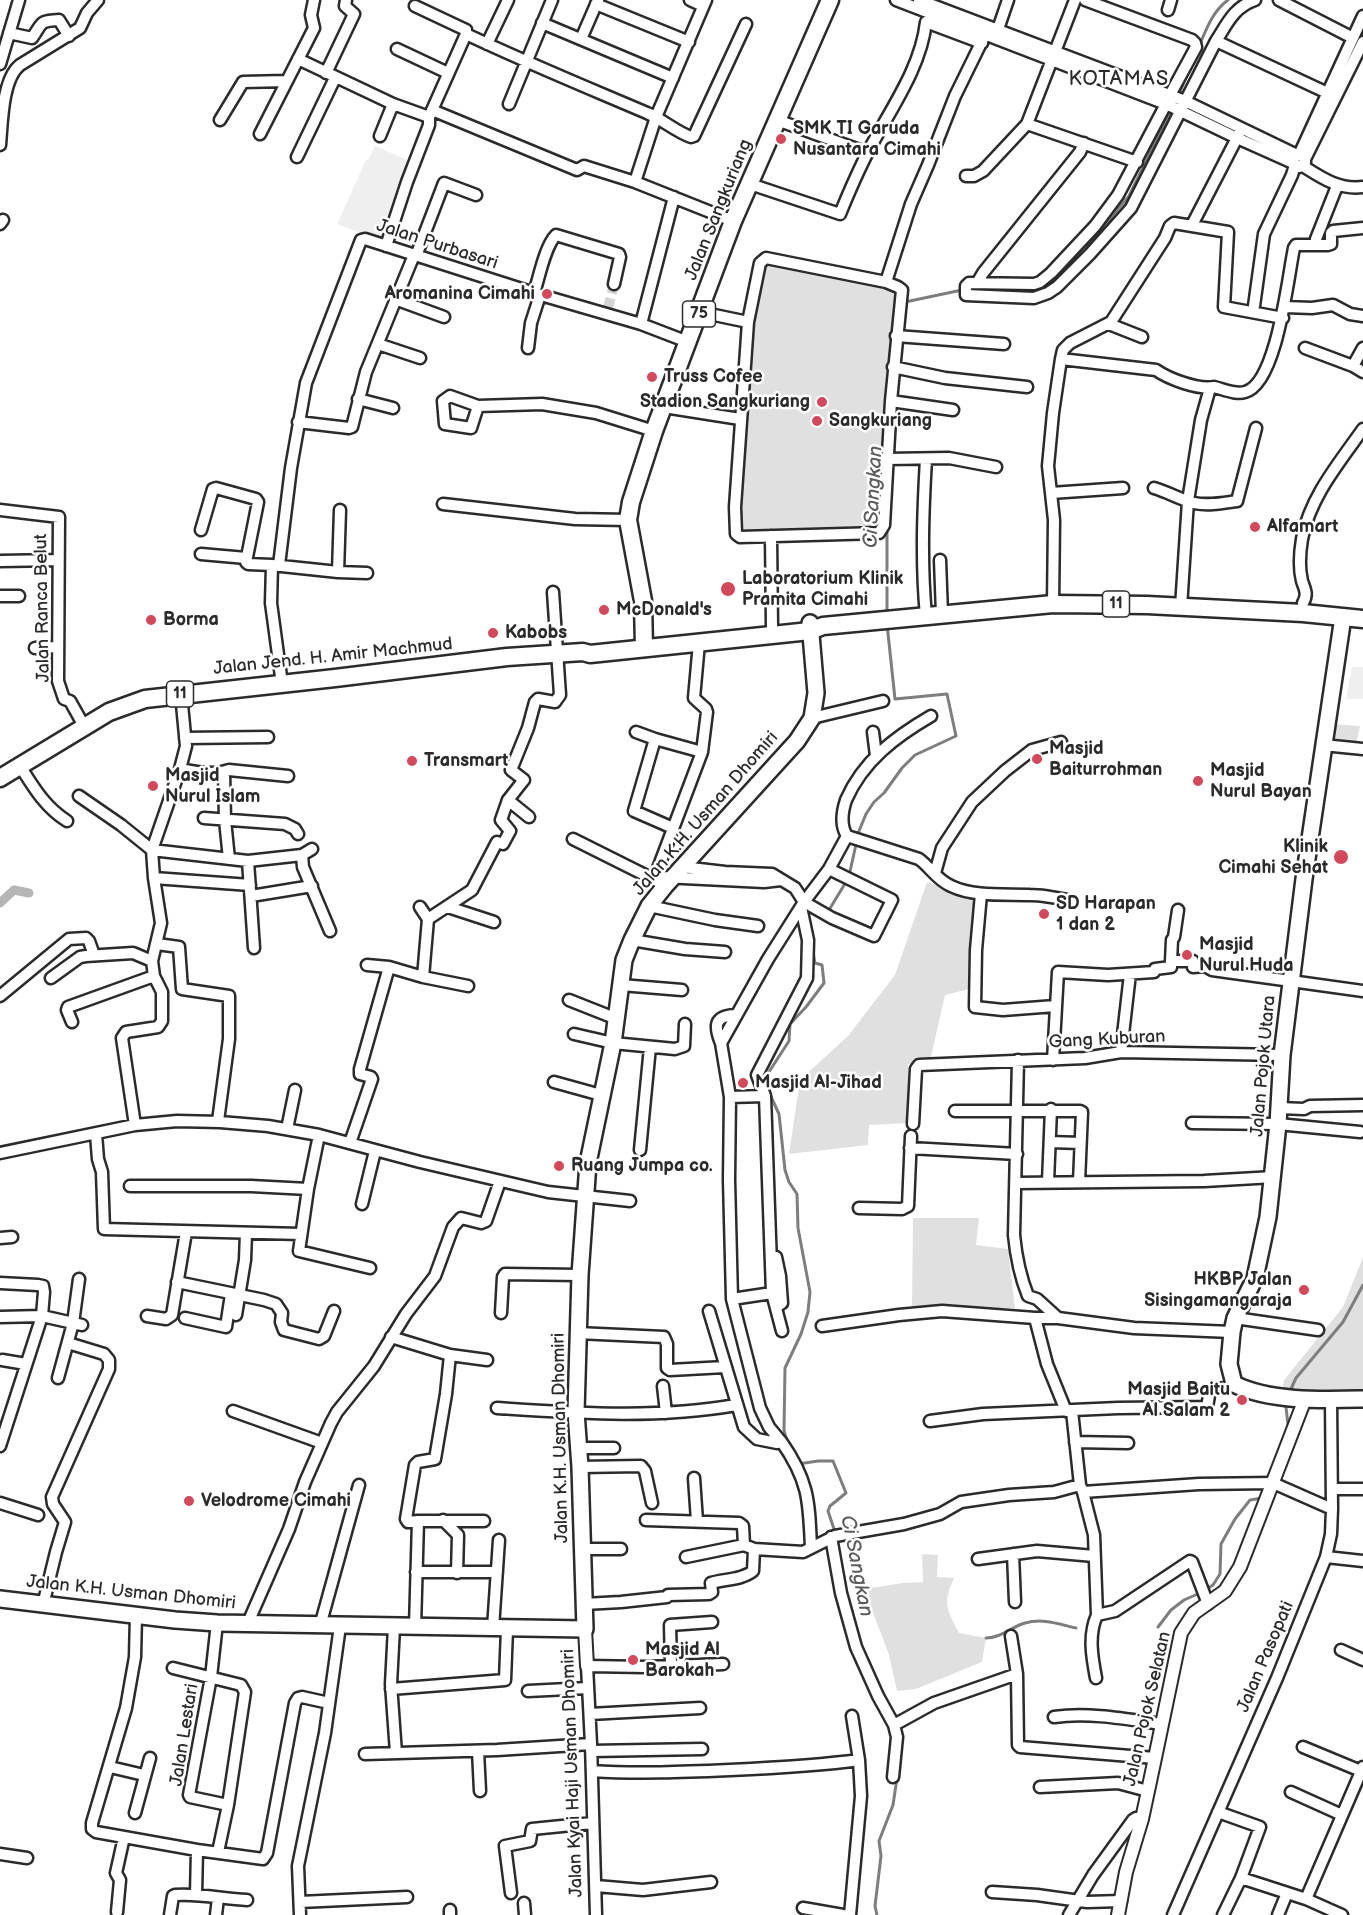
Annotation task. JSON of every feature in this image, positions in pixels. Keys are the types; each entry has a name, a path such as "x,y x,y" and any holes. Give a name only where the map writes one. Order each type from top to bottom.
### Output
{"main road":[{"name":"Jalan Sangkuriang","path":"643,645 643,601 628,520 631,502 654,431 733,221 830,0"},
{"name":"Jalan Jend. H. Amir Machmud","path":"0,778 109,711 135,701 181,694 499,658 558,653 590,654 772,627 815,626 1053,604 1303,608 1363,619"},
{"name":"Jalan Pojok Utara","path":"1234,1384 1229,1364 1233,1325 1260,1262 1274,1177 1282,1055 1323,745 1344,617"},
{"name":"Jalan Jend. H. Amir Machmud","path":"643,645 699,643 815,626"},
{"name":"Jalan K.H. Usman Dhomiri","path":"0,1599 246,1625 585,1629 576,1412 580,1275 588,1163 613,1042 624,960 649,906 797,741 812,718 816,693 815,626"},
{"path":"1234,1384 1245,1389 1305,1399 1363,1399"}],"street":[{"path":"0,64 19,0"},
{"path":"0,145 2,101 16,67 80,28 87,13 98,0"},
{"path":"297,157 354,14 345,6 346,0"},
{"path":"487,44 508,0"},
{"path":"509,104 552,0"},
{"path":"635,182 656,117 704,3 690,0"},
{"path":"896,0 1183,106 1300,164 1337,186 1363,187"},
{"path":"919,0 990,36"},
{"path":"886,282 911,204 954,96 990,36 1008,0"},
{"path":"966,176 972,177 983,171 1027,124 1075,0"},
{"path":"1085,0 1192,40 1196,47 1119,195 1095,226 1046,278 1034,284 967,284 966,294 972,297 1034,298 1048,294 1110,233 1131,208 1216,41 1240,7 1255,0"},
{"path":"1279,0 1358,40"},
{"path":"581,39 597,2 688,42"},
{"path":"260,134 314,28 311,15 314,3"},
{"path":"415,6 466,30 466,34 525,63 564,76 656,117 688,136 694,136 746,24"},
{"path":"1254,306 1264,234 1300,164 1358,40 1363,16"},
{"path":"9,33 32,38 39,24 44,21 59,20 69,36"},
{"path":"750,184 840,214 868,153 910,74 924,39 926,22 990,36"},
{"path":"542,23 673,78"},
{"path":"386,246 406,182 429,124 430,114 466,34"},
{"path":"1216,41 1332,95"},
{"path":"397,49 448,73"},
{"path":"297,59 393,104 430,114 578,170 584,166 635,182 733,221"},
{"path":"220,120 243,82 286,81"},
{"path":"380,136 393,104"},
{"path":"777,120 868,153"},
{"path":"1027,124 1137,162"},
{"path":"1192,225 1239,134"},
{"path":"977,283 1080,152 1084,143"},
{"path":"298,422 349,428 353,424 358,399 378,344 444,183 476,195"},
{"path":"1316,239 1337,186"},
{"path":"641,324 674,197"},
{"path":"1053,604 1054,520 1048,480 1049,444 1063,350 1070,343 1108,324 1170,226 1174,223 1192,225 1228,233 1224,307 1284,312 1333,305 1350,314 1363,316"},
{"path":"1061,359 1156,370 1169,379 1243,393 1254,388 1265,372 1284,312 1293,251 1296,245 1328,245 1333,231 1363,228"},
{"path":"528,348 537,294 552,237 556,235 619,254 614,285"},
{"name":"Jalan Purbasari","path":"282,684 272,603 275,565 298,422 311,367 359,241 365,239 537,294 607,311 688,342"},
{"path":"766,258 886,282 898,286 902,291 893,367 884,525 879,533 740,537 736,534 735,507 748,322 760,263 766,258"},
{"path":"395,299 444,317"},
{"path":"700,312 748,322"},
{"path":"1108,324 1142,337"},
{"path":"896,336 1004,344"},
{"path":"378,344 420,358"},
{"path":"1305,348 1358,369 1363,348"},
{"path":"893,367 945,378 1027,387"},
{"path":"1181,607 1188,501 1201,420 1210,388"},
{"path":"358,399 393,408"},
{"path":"891,401 953,410"},
{"path":"478,406 542,404 596,413 654,431"},
{"path":"664,407 741,419"},
{"path":"1154,488 1171,492 1188,501 1214,505 1237,501 1256,428"},
{"path":"1303,608 1299,587 1302,582 1302,541 1305,530 1322,486 1363,429"},
{"path":"889,459 949,458 996,467"},
{"path":"926,459 923,584 934,615"},
{"path":"201,530 213,489 216,488 256,499 258,502 246,558 248,564 367,573"},
{"path":"1051,493 1123,488"},
{"path":"443,504 575,519 628,520"},
{"name":"Jalan Ranca Belut","path":"0,510 59,517 59,687 64,699 70,701 84,726"},
{"path":"338,572 340,510"},
{"path":"771,537 772,627"},
{"path":"201,554 246,558"},
{"path":"0,561 58,560"},
{"path":"934,615 940,560"},
{"path":"428,919 472,890 497,842 503,844 510,831 501,820 508,800 524,780 511,770 528,728 535,702 538,699 555,702 560,695 553,592"},
{"path":"0,596 19,596"},
{"path":"699,643 694,698 707,712 702,752 657,871 663,877 725,872 772,874 795,888 802,905 808,940 807,978 757,1075 765,1096 772,1293 782,1332"},
{"path":"35,648 58,647"},
{"path":"135,1125 122,1038 126,1032 158,1028 161,1025 162,992 154,976 152,960 161,923 154,878 153,845 180,770 186,738 181,694"},
{"path":"812,718 883,701"},
{"path":"931,716 908,729 862,771 844,806 843,827 855,838 919,859 937,877 953,888 981,894 1033,895 1072,900"},
{"path":"636,732 702,752"},
{"path":"873,732 876,756"},
{"path":"186,738 268,737"},
{"path":"655,738 634,811 673,828"},
{"path":"935,873 942,848 972,802 1005,771 1032,750 1061,742"},
{"path":"1323,745 1363,749"},
{"path":"20,766 51,811 67,821"},
{"path":"180,770 201,773 237,771 288,776"},
{"path":"224,772 229,859"},
{"path":"79,796 153,845 248,861 302,855 312,849"},
{"path":"508,800 529,817"},
{"path":"204,818 285,825 296,829 298,834"},
{"path":"811,1548 809,1505 804,1482 769,1427 760,1408 732,1299 729,1180 730,1097 721,1043 735,1015 802,905 855,838"},
{"path":"573,839 674,876"},
{"path":"302,855 303,867 330,931"},
{"path":"248,861 254,948"},
{"path":"802,905 874,936 892,900 829,869"},
{"path":"154,878 250,890 312,886"},
{"path":"981,894 976,950 975,1007 1003,1010 1055,1006"},
{"path":"649,906 715,921 758,926"},
{"path":"420,907 428,919 423,977"},
{"path":"448,907 494,922"},
{"path":"1053,1060 1058,972 1130,974 1154,972 1155,969 1171,967 1172,940 1178,910"},
{"path":"0,996 69,939 86,938 94,955"},
{"path":"632,940 685,949 725,952"},
{"path":"157,944 179,947 182,989 229,996 229,1039 218,1121"},
{"path":"51,978 80,957 133,953 152,960"},
{"path":"1171,961 1193,961 1193,967 1205,966 1212,970 1363,991"},
{"path":"367,965 389,967 468,986"},
{"path":"350,1143 372,1079 360,1074 360,1069 389,967"},
{"path":"1121,1052 1130,974"},
{"path":"72,1022 68,1007 154,976"},
{"path":"621,985 682,990"},
{"path":"569,1000 617,1019"},
{"path":"574,1034 613,1042 675,1049 684,1046 685,1024"},
{"path":"640,1150 650,1047"},
{"name":"Gang Kuburan","path":"913,1124 918,1066 1005,1060 1085,1059 1121,1052 1282,1055"},
{"path":"1018,1060 1014,1234 1018,1268 1028,1296 1037,1299 1058,1318"},
{"path":"554,1082 601,1095"},
{"path":"287,1129 295,1090"},
{"path":"730,1097 765,1096"},
{"path":"1192,1123 1279,1116 1310,1106 1363,1105"},
{"path":"1048,1182 1051,1109"},
{"path":"954,1111 1051,1109 1082,1112 1079,1182"},
{"path":"1279,1116 1360,1132"},
{"path":"0,1153 135,1125 177,1121 218,1121 320,1135 375,1151 548,1192 630,1201"},
{"path":"96,1134 98,1159 102,1172 104,1229 301,1234"},
{"path":"320,1135 308,1189 299,1251 370,1268"},
{"path":"859,1208 902,1209 908,1206 911,1136"},
{"path":"1050,1142 1080,1143"},
{"path":"910,1148 1017,1154"},
{"path":"362,1204 375,1151"},
{"path":"1016,1183 1274,1177"},
{"path":"246,1625 289,1529 322,1443 337,1412 374,1365 435,1276 453,1227 461,1218 486,1221 500,1181"},
{"path":"130,1186 251,1186 308,1189"},
{"path":"147,1316 166,1319 171,1317 186,1232"},
{"path":"185,1318 226,1328 235,1295 246,1233"},
{"path":"0,1238 12,1237"},
{"path":"770,1237 780,1276 782,1303 776,1307"},
{"path":"501,1313 504,1274 580,1275"},
{"path":"58,1378 68,1343 77,1324 79,1279"},
{"path":"177,1282 276,1304 282,1313 281,1322 284,1329 319,1339 324,1335 334,1311"},
{"path":"0,1283 43,1286 45,1292 42,1316 0,1446"},
{"path":"732,1299 772,1293"},
{"path":"235,1295 236,1315"},
{"path":"709,1311 744,1427 758,1438 779,1441"},
{"path":"822,1326 942,1311 1058,1318 1134,1328 1233,1325 1318,1330"},
{"path":"0,1317 42,1316 77,1324"},
{"path":"1035,1318 1047,1364 1069,1411 1076,1442 1082,1489 1094,1535 1097,1615 1093,1623 1092,1659 1096,1678"},
{"path":"577,1333 664,1337 667,1344 667,1368 670,1370 725,1366"},
{"path":"392,1337 450,1355 487,1360"},
{"path":"43,1605 66,1520 55,1508 52,1497 109,1369 109,1360 104,1354 68,1343"},
{"path":"450,1355 435,1460 418,1462 415,1465 406,1520 408,1522 484,1521"},
{"path":"2,1360 26,1364"},
{"path":"930,1421 983,1414 1207,1407 1210,1390 1226,1388 1234,1384"},
{"path":"663,1386 666,1413"},
{"name":"Jalan Pojok Selatan","path":"1118,1915 1126,1872 1142,1819 1181,1633 1194,1613 1225,1591 1240,1567 1305,1399"},
{"name":"Jalan Pasopati","path":"1173,1915 1277,1678 1326,1557 1332,1509 1331,1400"},
{"path":"497,1408 666,1413 736,1405"},
{"path":"233,1411 322,1443"},
{"path":"1076,1442 1128,1443"},
{"path":"579,1448 614,1448"},
{"path":"580,1467 641,1466 645,1471 652,1503"},
{"path":"694,1478 697,1521"},
{"path":"686,1557 749,1547 803,1552 836,1537 904,1524 940,1514 961,1502 1009,1495 1082,1489 1273,1483 1332,1509"},
{"path":"320,1626 359,1485"},
{"path":"1332,1489 1363,1489"},
{"path":"0,1503 38,1515"},
{"path":"443,1520 458,1535 457,1573"},
{"path":"584,1604 668,1597 668,1595 676,1594 709,1594 712,1592 712,1582 748,1575 753,1570 749,1547 741,1523 646,1520"},
{"path":"415,1627 418,1521"},
{"path":"836,1537 841,1593 856,1647 878,1696 895,1724 897,1737 893,1777"},
{"path":"392,1689 505,1680 497,1572 499,1540"},
{"path":"582,1549 621,1549"},
{"path":"978,1559 1037,1551 1094,1556"},
{"path":"1013,1554 1015,1602"},
{"path":"1326,1557 1363,1561"},
{"path":"1097,1615 1115,1611 1190,1561 1208,1604"},
{"path":"416,1572 497,1572"},
{"path":"136,1615 135,1657 126,1708 92,1827 96,1833 258,1859 265,1856 298,1698 329,1703"},
{"path":"671,1665 670,1624 712,1622"},
{"path":"211,1677 217,1623"},
{"path":"300,1915 298,1866 329,1703 340,1626"},
{"path":"394,1627 392,1689 396,1753"},
{"name":"Jalan Kyai Haji Usman Dhomiri","path":"585,1629 596,1915"},
{"path":"1011,1636 1017,1674 1018,1745 1020,1747 1155,1758"},
{"path":"1341,1650 1363,1660"},
{"path":"587,1666 723,1664"},
{"path":"173,1668 241,1685 245,1692 228,1805 218,1852"},
{"path":"895,1724 934,1702 1017,1674"},
{"name":"Jalan Lestari","path":"211,1677 189,1795 228,1805"},
{"path":"528,1691 588,1688"},
{"path":"590,1714 700,1708"},
{"path":"850,1915 861,1796 859,1760 852,1716"},
{"path":"1054,1717 1090,1716 1161,1724"},
{"path":"1303,1747 1362,1769 1305,1899"},
{"path":"365,1754 591,1748 702,1749"},
{"path":"478,1751 480,1791"},
{"path":"135,1813 150,1758"},
{"path":"592,1771 680,1772 798,1766 859,1760"},
{"path":"110,1767 144,1775"},
{"path":"1040,1787 1118,1783 1148,1791"},
{"path":"1291,1792 1342,1815"},
{"path":"1218,1812 1259,1826 1241,1878 1223,1915"},
{"path":"1069,1915 1093,1875 1132,1820 1142,1819"},
{"path":"511,1893 505,1846 530,1841 532,1829 592,1823"},
{"path":"117,1912 120,1880 116,1873 124,1838"},
{"path":"196,1894 197,1850"},
{"path":"0,1854 27,1858"},
{"path":"1241,1878 1305,1899 1342,1915"},
{"path":"596,1886 643,1890 711,1882"},
{"path":"992,1892 1077,1901 1121,1901"},
{"path":"1278,1915 1287,1893"},
{"path":"170,1915 174,1895 196,1894 247,1900"},
{"path":"300,1902 406,1897"},
{"path":"216,1915 218,1898"},
{"path":"803,1908 843,1915"}],"shaded area":[{"path":"375,146 412,162 384,242 337,224 366,160"},
{"name":"Sangkuriang","path":"764,263 896,291 879,527 741,530 752,331"},
{"path":"1352,667 1363,667 1363,699 1346,699"},
{"path":"1330,724 1360,726 1356,745 1327,742"},
{"path":"927,882 976,897 969,989 945,995 930,1061 908,1064 908,1123 869,1125 868,1145 789,1154 800,1080 848,1036 895,975"},
{"path":"913,1218 979,1218 976,1245 1008,1249 1015,1308 912,1307"},
{"path":"1363,1257 1363,1391 1282,1391 1284,1380 1343,1307"},
{"path":"922,1554 938,1555 937,1577 954,1578 947,1600 949,1612 959,1633 986,1638 982,1662 916,1689 897,1691 889,1655 864,1589 923,1582"}],"waterway":[{"name":"Ci Sangkan","path":"1199,46 1214,15 1228,0"},
{"name":"Ci Sangkan","path":"1179,94 1191,66"},
{"name":"Ci Sangkan","path":"1034,289 1050,284 1129,196 1169,114"},
{"name":"Ci Sangkan","path":"980,290 1028,289"},
{"name":"Ci Sangkan","path":"904,305 905,302 962,290"},
{"name":"Ci Sangkan","path":"887,528 887,615"},
{"name":"Ci Sangkan","path":"849,876 859,831 874,802 915,755 956,736 947,694 895,699 887,624"},
{"name":"Ci Sangkan","path":"829,910 846,882"},
{"path":"0,903 14,890 29,893"},
{"name":"Ci Sangkan","path":"787,1442 784,1430 785,1368 801,1334 808,1312 810,1292 798,1228 797,1194 785,1170 779,1114 766,1086 765,1078 789,1041 790,1024 824,983 822,965 815,963 812,947"},
{"path":"1290,1391 1296,1378 1343,1322 1363,1285"},
{"path":"1280,1449 1288,1425 1286,1407"},
{"name":"Ci Sangkan","path":"798,1464 833,1461 846,1493 830,1506 828,1511 836,1535"},
{"path":"1205,1590 1213,1585 1220,1574 1221,1544 1235,1519 1250,1500 1262,1498 1262,1496"},
{"path":"1158,1627 1171,1610 1184,1600 1200,1593"},
{"path":"986,1638 1038,1621 1076,1628"},
{"name":"Ci Sangkan","path":"877,1915 875,1906 881,1856 879,1841 893,1805 897,1778"}],"tunnel":[{"path":"608,308 614,284"}],"place":[{"name":"SMK TI Garuda Nusantara Cimahi","path":"781,139"},
{"name":"Aromanina Cimahi","path":"547,294"},
{"name":"Truss Cofee","path":"652,377"},
{"name":"Stadion Sangkuriang","path":"822,402"},
{"name":"Sangkuriang","path":"817,421"},
{"name":"Alfamart","path":"1255,527"},
{"name":"Laboratorium Klinik Pramita Cimahi","path":"728,589"},
{"name":"McDonald's","path":"604,610"},
{"name":"Borma","path":"151,620"},
{"name":"Kabobs","path":"493,633"},
{"name":"Masjid Baiturrohman","path":"1037,759"},
{"name":"Transmart","path":"412,761"},
{"name":"Masjid Nurul Bayan","path":"1198,781"},
{"name":"Masjid Nurul Islam","path":"153,786"},
{"name":"Klinik Cimahi Sehat","path":"1341,857"},
{"name":"SD Harapan 1 dan 2","path":"1044,914"},
{"name":"Masjid Nurul Huda","path":"1187,955"},
{"name":"Masjid Al-Jihad","path":"743,1083"},
{"name":"Ruang Jumpa co.","path":"559,1166"},
{"name":"HKBP Jalan Sisingamangaraja","path":"1304,1290"},
{"name":"Masjid Baitu Al Salam 2","path":"1242,1400"},
{"name":"Velodrome Cimahi","path":"189,1501"},
{"name":"Masjid Al Barokah","path":"633,1660"}],"district":[{"name":"KOTAMAS","path":"1119,80"}]}
